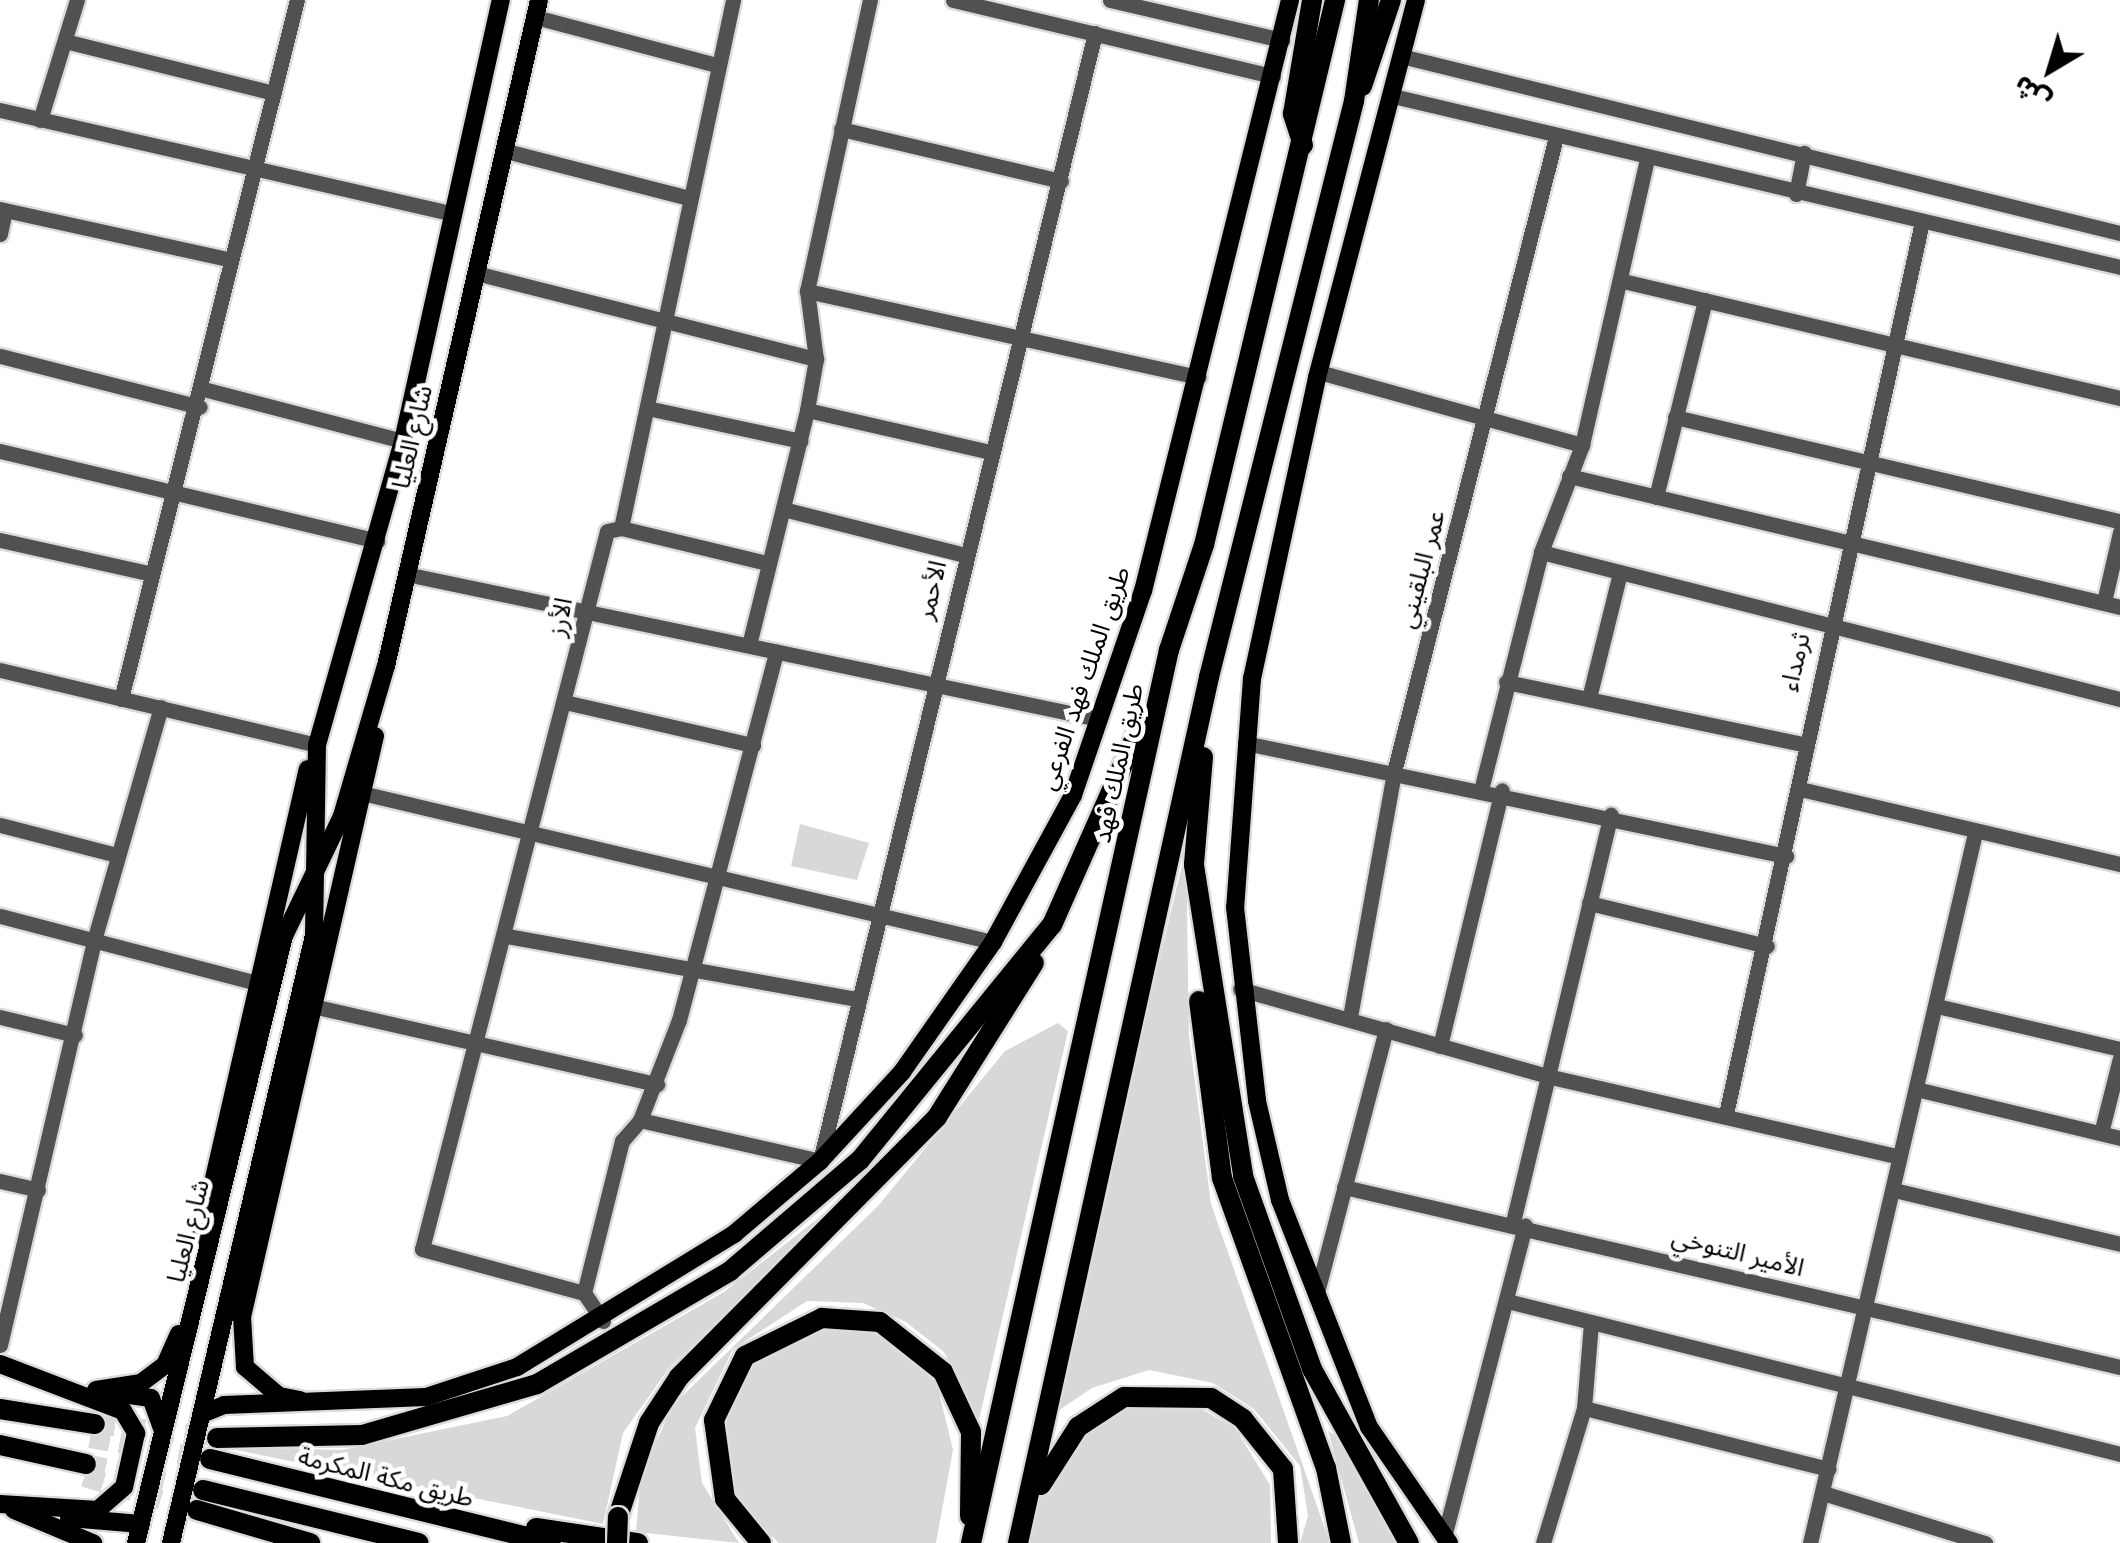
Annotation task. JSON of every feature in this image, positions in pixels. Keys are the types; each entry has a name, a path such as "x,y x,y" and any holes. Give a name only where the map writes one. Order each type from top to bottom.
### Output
{"highway":[{"path":"1304,148 1293,114 1312,0"},
{"name":"طريق الملك فهد","path":"971,1543 1169,650 1304,148 1335,0"},
{"path":"1019,1543 1209,677 1354,101 1369,0"},
{"path":"1354,101 1391,0"},
{"path":"617,1543 618,1516 649,1422 679,1377 937,1117 1013,1006 1052,925 1169,650"},
{"path":"1209,677 1196,884 1202,1048 1222,1178 1308,1420 1342,1543"},
{"path":"1196,884 1242,1176 1312,1369 1409,1543"},
{"path":"218,1438 362,1435 424,1421 536,1384 677,1308 860,1160 1052,925"},
{"path":"761,1543 731,1513 715,1469 718,1405 745,1356 780,1333 835,1317 894,1328 943,1372 971,1432 971,1543"},
{"path":"1019,1543 1062,1445 1112,1404 1146,1391 1210,1398 1270,1447 1290,1495 1288,1543"},
{"path":"0,1413 92,1431"},
{"path":"0,1449 85,1471"},
{"name":"طريق مكة المكرمة","path":"210,1459 551,1543"},
{"path":"310,1543 200,1500 419,1543"},
{"path":"414,1510 638,1543"}],"main road":[{"name":"شارع العليا","path":"173,1535 314,935 316,745 403,441 448,213 501,0"},
{"name":"طريق الملك فهد الفرعي","path":"366,1405 426,1398 517,1367 603,1321 734,1234 820,1162 902,1072 993,942 1073,795 1143,591 1290,0"},
{"path":"1416,0 1397,97 1318,372 1245,743 1240,989 1280,1200 1315,1298 1370,1427 1446,1540"},
{"name":"شارع العليا","path":"139,1534 284,936 342,816 386,666 537,9"},
{"path":"366,1405 279,1396 245,1367 239,1346 366,794 386,666"},
{"path":"96,1390 141,1383 173,1351 254,982 316,745"},
{"path":"0,1364 96,1390 151,1398 163,1438"},
{"path":"0,1364 123,1411 136,1433 124,1487 98,1510 0,1504"},
{"path":"202,1414 224,1405 366,1405"},
{"path":"0,1504 139,1534"},
{"path":"0,1504 92,1543"},
{"path":"173,1535 186,1543"}],"street":[{"path":"40,120 77,0"},
{"path":"121,699 148,574 200,407 228,259 296,0"},
{"name":"الأرز","path":"584,1293 422,1248 569,703 584,614 607,531 621,528 733,0"},
{"path":"749,646 767,562 787,510 807,410 816,360 807,290 870,0"},
{"path":"954,0 1272,76"},
{"path":"1110,0 1282,40"},
{"path":"537,9 717,64"},
{"name":"الأحمر","path":"820,1162 990,452 1024,338 1095,33"},
{"path":"65,41 274,92"},
{"path":"1405,58 1804,152 2120,232"},
{"path":"1397,97 1556,138 2120,267"},
{"path":"0,110 251,171 448,213"},
{"path":"841,129 1061,181"},
{"name":"عمر البلقيني","path":"1350,1017 1395,768 1556,138"},
{"path":"506,151 689,198"},
{"path":"1796,194 1804,152"},
{"path":"1482,786 1542,552 1582,445 1647,158"},
{"path":"0,234 3,210 228,259"},
{"name":"ثرمداء","path":"1726,1114 1800,789 1802,744 1922,222"},
{"path":"476,273 663,327 816,360"},
{"path":"1622,281 2120,398"},
{"path":"807,290 1199,377"},
{"path":"1656,496 1705,300"},
{"path":"0,356 200,407"},
{"path":"1318,372 1582,445"},
{"path":"202,388 403,441"},
{"path":"647,408 801,441"},
{"path":"807,410 990,452"},
{"path":"1675,417 2120,521"},
{"path":"0,451 376,541"},
{"path":"1568,476 2112,605 2120,532"},
{"path":"787,510 966,555"},
{"path":"621,528 767,562"},
{"path":"0,540 148,574"},
{"path":"1542,552 1830,622 2120,699"},
{"path":"1589,698 1620,573"},
{"path":"406,574 1098,719"},
{"path":"603,1321 584,1293 622,1141 640,1120 657,1084 694,966 776,652"},
{"path":"0,670 316,745"},
{"path":"1506,682 1802,744"},
{"path":"569,703 753,745"},
{"path":"0,1344 95,938 161,707"},
{"path":"1245,743 1502,790 1786,856"},
{"path":"1800,789 2120,864"},
{"path":"1440,1046 1502,790"},
{"path":"366,794 532,837 719,872 877,920 993,942"},
{"path":"1446,1540 1507,1301 1547,1076 1610,815"},
{"path":"0,825 117,855"},
{"path":"1810,1543 1894,1190 1896,1156 1937,1006 1976,833"},
{"path":"1589,903 1766,946"},
{"path":"0,916 254,982"},
{"path":"507,936 694,966 857,999"},
{"path":"1240,989 1350,1017 1547,1076 1896,1156"},
{"path":"1937,1006 2120,1049"},
{"path":"317,1007 657,1084"},
{"path":"0,1017 74,1036"},
{"path":"1315,1298 1386,1029"},
{"path":"2101,1133 2120,1058"},
{"path":"1916,1089 2120,1138"},
{"path":"640,1120 820,1162"},
{"path":"0,1180 38,1190"},
{"name":"الأمير التنوخي","path":"1344,1188 1519,1224 2120,1367"},
{"path":"1894,1190 2120,1244"},
{"path":"1507,1301 2120,1454"},
{"path":"1542,1543 1584,1408 1591,1322"},
{"path":"1584,1408 1828,1469"},
{"path":"1823,1493 1980,1542"}],"shaded area":[{"path":"800,824 869,843 857,880 791,866"},
{"path":"1186,849 1189,1036 1211,1204 1330,1543 1300,1543 1308,1516 1300,1466 1254,1409 1213,1383 1149,1370 1092,1388 1049,1417"},
{"path":"1058,1023 1068,1031 979,1420 944,1352 906,1322 863,1303 807,1301 733,1349 695,1428 702,1483 739,1543 636,1532 641,1475 673,1405 878,1206 1005,1051"},
{"path":"839,1202 669,1368 623,1433 603,1524 221,1447 342,1450 507,1416 724,1292"},
{"path":"810,1325 882,1332 936,1380 953,1450 936,1543 779,1543 731,1496 718,1425 748,1360"},
{"path":"1129,1403 1196,1406 1235,1428 1270,1485 1271,1543 1027,1543 1041,1487 1072,1437"},
{"path":"1328,1431 1340,1438 1400,1543 1359,1543"}],"tunnel":[{"path":"95,1424 211,1437"},
{"path":"90,1438 208,1459"},
{"path":"86,1464 202,1490"},
{"path":"84,1477 197,1510"}]}
